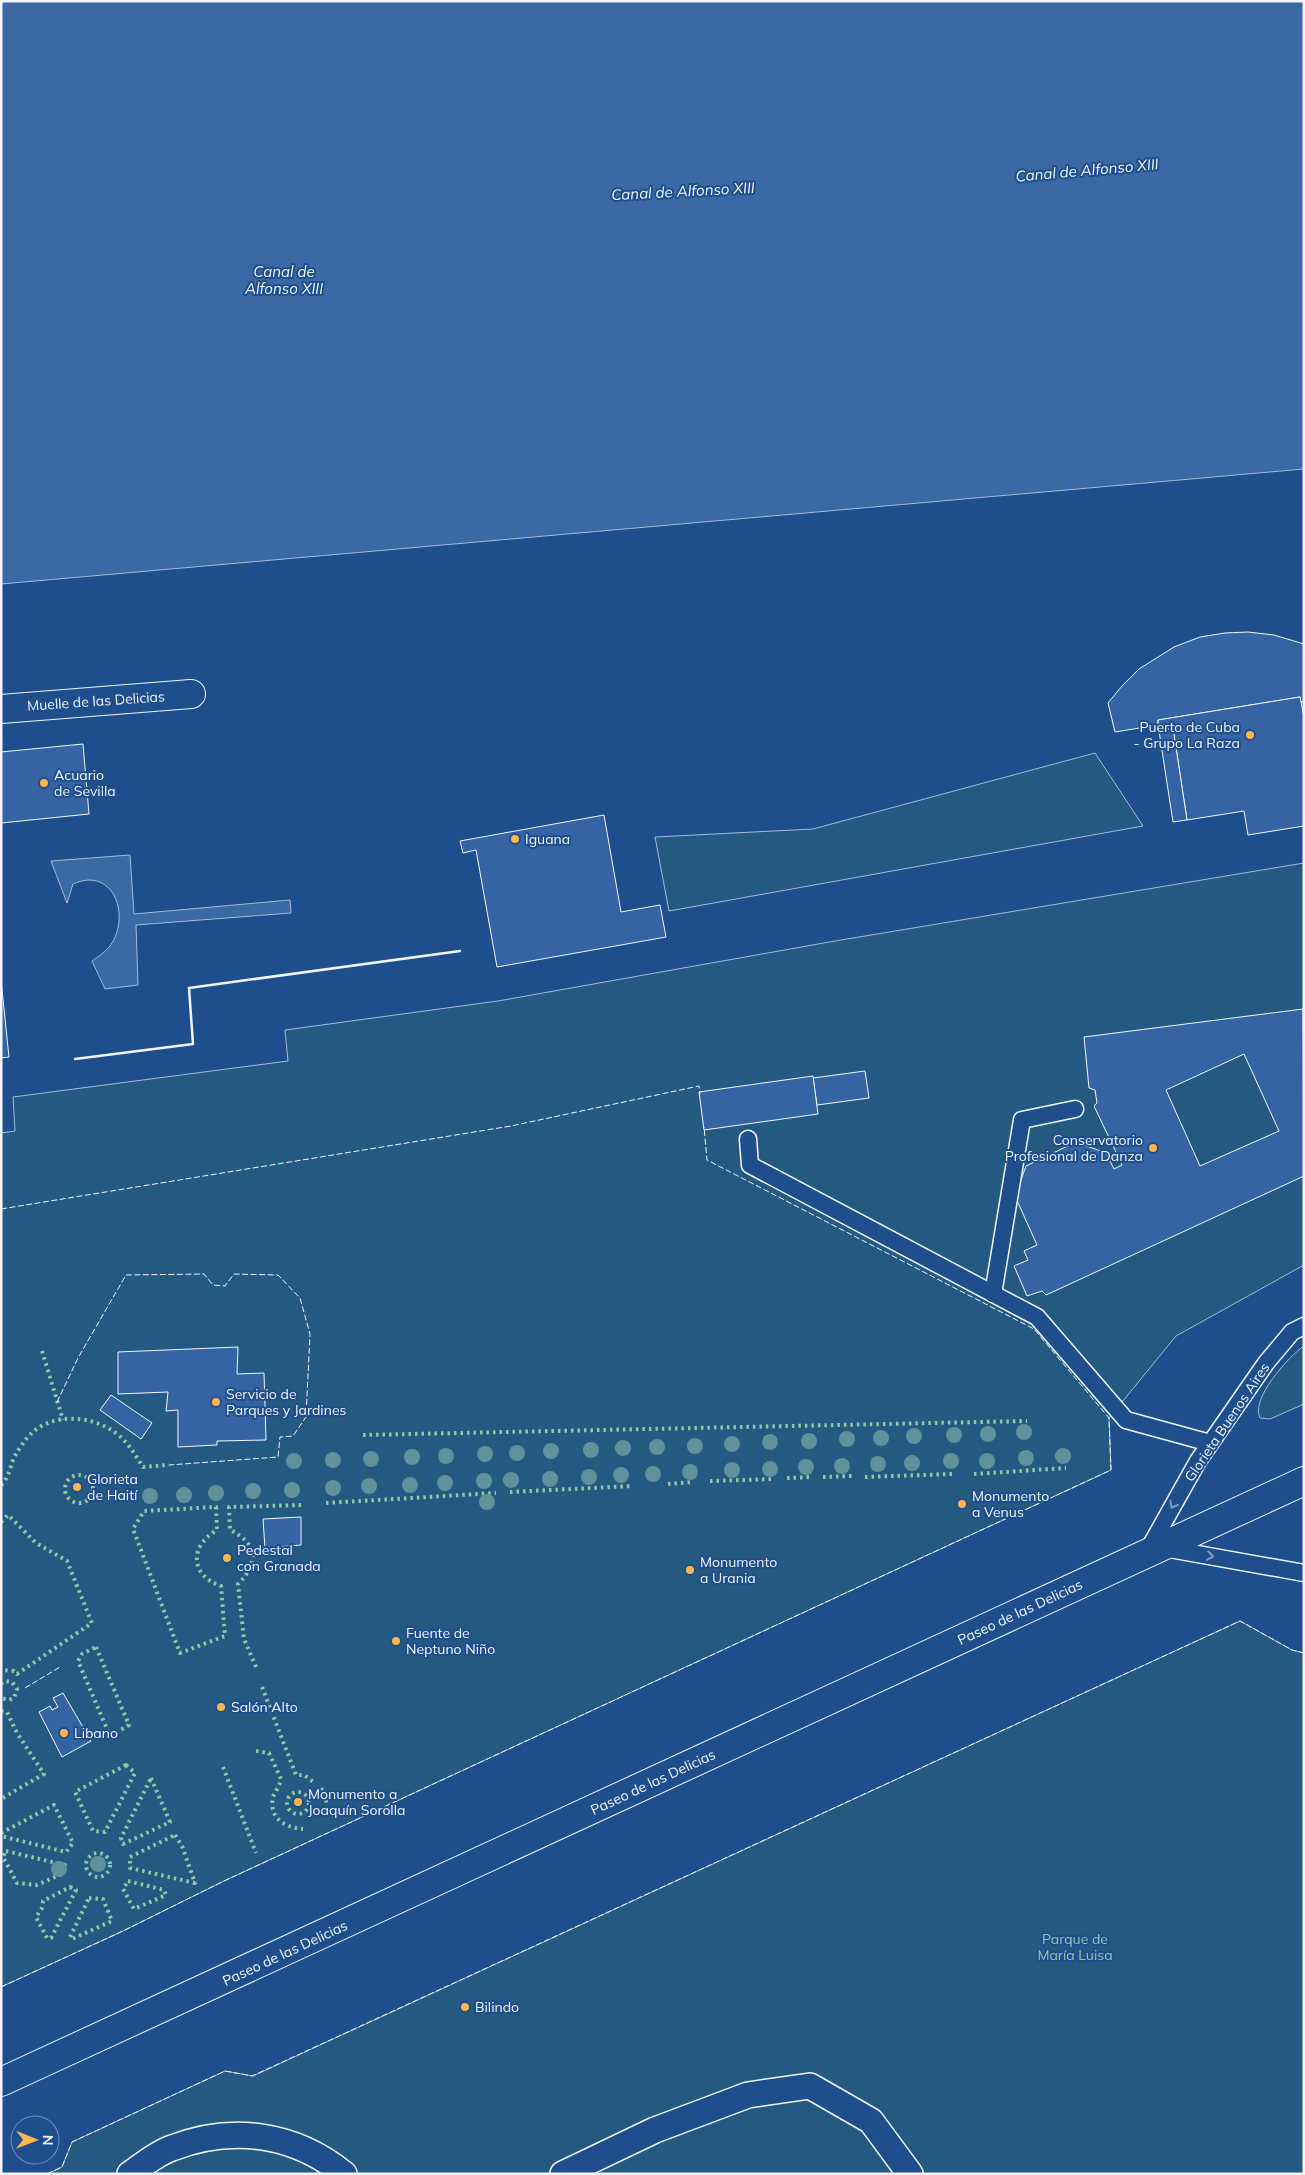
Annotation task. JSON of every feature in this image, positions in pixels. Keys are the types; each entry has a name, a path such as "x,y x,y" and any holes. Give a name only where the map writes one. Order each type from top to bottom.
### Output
{"main road":[{"name":"Muelle de las Delicias","path":"1,709 191,694"},
{"name":"Paseo de las Delicias","path":"1,2082 1304,1481"}],"street":[{"path":"563,2174 655,2130 748,2095 810,2086 871,2121 910,2174"},
{"path":"130,2174 170,2148 214,2136 253,2135 292,2143 327,2160 344,2174"}],"lane":[{"path":"992,1294 1022,1120 1075,1109"},
{"path":"748,1139 750,1166 1037,1317 1126,1420 1210,1443"},
{"name":"Glorieta Buenos Aires","path":"1154,1551 1198,1461 1210,1443 1266,1363 1292,1332 1304,1326"},
{"path":"1154,1551 1304,1573"}],"green space":[{"path":"1095,753 1143,826 669,911 655,837 813,829"},
{"path":"1304,863 1304,1265 1176,1336 1109,1418 1111,1470 224,1881 123,1931 1,1987 1,1133 15,1131 13,1097 288,1061 285,1030 498,1001 835,941"},
{"path":"1304,1346 1304,1404 1270,1419 1260,1418 1258,1410 1266,1390 1281,1368"},
{"name":"Parque de María Luisa","path":"1240,1621 1292,1650 1304,1653 1304,2174 47,2174 62,2167 72,2142 225,2071 253,2076"}],"water":[{"name":"Canal de Alfonso XIII","path":"1,1 1304,1 1304,469 1,584"},
{"path":"130,855 134,914 290,900 291,913 136,925 138,985 105,989 92,961 110,946 117,931 118,907 114,896 108,887 98,882 87,880 73,884 67,903 51,861"}],"building":[{"path":"1248,632 1274,635 1304,644 1304,702 1301,702 1300,697 1158,720 1158,725 1115,732 1108,703 1139,669 1174,647 1200,637"},
{"path":"1300,697 1304,717 1304,826 1248,835 1244,811 1187,820 1173,728 1159,731 1158,720"},
{"path":"1173,728 1187,820 1173,822 1159,731"},
{"name":"Acuario de Sevilla","path":"83,744 89,814 1,823 1,752"},
{"path":"604,815 621,912 660,905 666,937 497,967 476,850 463,853 460,841"},
{"path":"1,980 9,1057 1,1058"},
{"name":"Conservatorio Profesional de Danza","path":"1303,1009 1304,1176 1046,1295 1042,1291 1027,1296 1014,1266 1028,1260 1024,1251 1037,1245 1015,1196 1026,1166 1076,1142 1106,1153 1114,1169 1122,1165 1094,1106 1097,1103 1095,1090 1089,1088 1084,1037","holes":["1244,1054 1279,1131 1200,1166 1166,1090"]},
{"path":"865,1071 869,1098 817,1105 813,1078"},
{"path":"813,1076 818,1114 704,1130 699,1092"},
{"name":"Servicio de Parques y Jardines","path":"238,1347 237,1374 264,1373 266,1440 217,1441 217,1445 178,1447 178,1410 166,1411 168,1392 118,1394 118,1352"},
{"path":"111,1395 152,1423 141,1439 100,1410"},
{"path":"301,1517 301,1545 265,1548 263,1519"},
{"path":"63,1693 91,1741 62,1757 39,1712 50,1706 52,1710 58,1707 53,1698"}],"hedge":[{"path":"42,1351 63,1420"},
{"path":"1,1485 16,1454 27,1438 46,1424 58,1420 83,1420 107,1427 125,1441 143,1467 169,1465"},
{"path":"363,1435 1027,1421"},
{"path":"974,1474 1066,1468"},
{"path":"865,1477 953,1474"},
{"path":"79,1475 89,1479 93,1489 89,1499 79,1503 69,1499 65,1489 69,1479 79,1475"},
{"path":"823,1477 852,1476"},
{"path":"787,1478 812,1477"},
{"path":"710,1481 775,1479"},
{"path":"668,1484 692,1482"},
{"path":"510,1492 633,1486"},
{"path":"326,1503 496,1493"},
{"path":"256,1667 244,1639 238,1584 250,1568 252,1554 246,1541 230,1530 229,1507 305,1505"},
{"path":"216,1507 217,1530 201,1544 197,1560 203,1575 221,1586 225,1636 180,1653 133,1529 144,1511 216,1507"},
{"path":"1,1522 8,1515 36,1543 67,1561 92,1623 17,1674 14,1671 1,1670"},
{"path":"96,1647 129,1725 110,1736 78,1661 82,1654 96,1647"},
{"path":"1,1684 5,1681 12,1682 17,1689 14,1698 9,1700 1,1698"},
{"path":"262,1687 296,1775 304,1775 315,1783"},
{"path":"1,1711 7,1712 17,1733 44,1774 1,1799"},
{"path":"256,1751 269,1753 281,1779 272,1804 276,1816 290,1827 303,1829"},
{"path":"126,1765 135,1773 105,1832 93,1831 75,1792 126,1765"},
{"path":"223,1767 256,1853"},
{"path":"151,1778 170,1822 123,1844 121,1838 151,1778"},
{"path":"321,1788 326,1799 326,1816"},
{"path":"298,1792 306,1795 309,1803 306,1811 298,1814 290,1811 287,1803 290,1795 298,1792"},
{"path":"1,1833 54,1805 73,1843 66,1852 1,1836"},
{"path":"175,1835 182,1846 195,1883 130,1868 130,1857 175,1835"},
{"path":"6,1851 65,1865 64,1873 37,1885 17,1883 3,1857 6,1851"},
{"path":"98,1853 106,1857 110,1865 106,1873 98,1877 90,1873 86,1865 90,1857 98,1853"},
{"path":"128,1881 164,1890 166,1895 134,1909 123,1889 128,1881"},
{"path":"70,1887 76,1890 51,1938 47,1938 36,1917 42,1908 43,1901 70,1887"},
{"path":"89,1898 103,1899 112,1921 72,1939 70,1937 89,1898"}],"fence":[{"path":"1,1209 511,1126 699,1086 700,1095"},
{"path":"1,1987 123,1931 224,1881 1111,1470 1109,1418 1034,1329 707,1160 704,1127"},
{"path":"57,1402 78,1358 126,1275 204,1274 213,1285 225,1286 234,1274 278,1275 300,1298 310,1334 306,1417 293,1436 280,1437 278,1457 169,1465"},
{"path":"47,2174 62,2167 72,2142 225,2071 252,2076 1240,1621 1292,1650 1304,1653"},
{"path":"25,1688 60,1667"}],"wall":[{"path":"75,1059 193,1044 189,988 460,951"}],"place":[{"name":"Puerto de Cuba - Grupo La Raza","path":"1250,735"},
{"name":"Acuario de Sevilla","path":"44,783"},
{"name":"Iguana","path":"515,839"},
{"name":"Conservatorio Profesional de Danza","path":"1153,1148"},
{"name":"Servicio de Parques y Jardines","path":"216,1402"},
{"name":"Glorieta de Haití","path":"77,1487"},
{"name":"Monumento a Venus","path":"962,1504"},
{"name":"Pedestal con Granada","path":"227,1558"},
{"name":"Monumento a Urania","path":"690,1570"},
{"name":"Fuente de Neptuno Niño","path":"396,1641"},
{"name":"Salón Alto","path":"221,1707"},
{"name":"Libano","path":"64,1733"},
{"name":"Monumento a Joaquín Sorolla","path":"298,1802"},
{"name":"Bilindo","path":"465,2007"}]}
